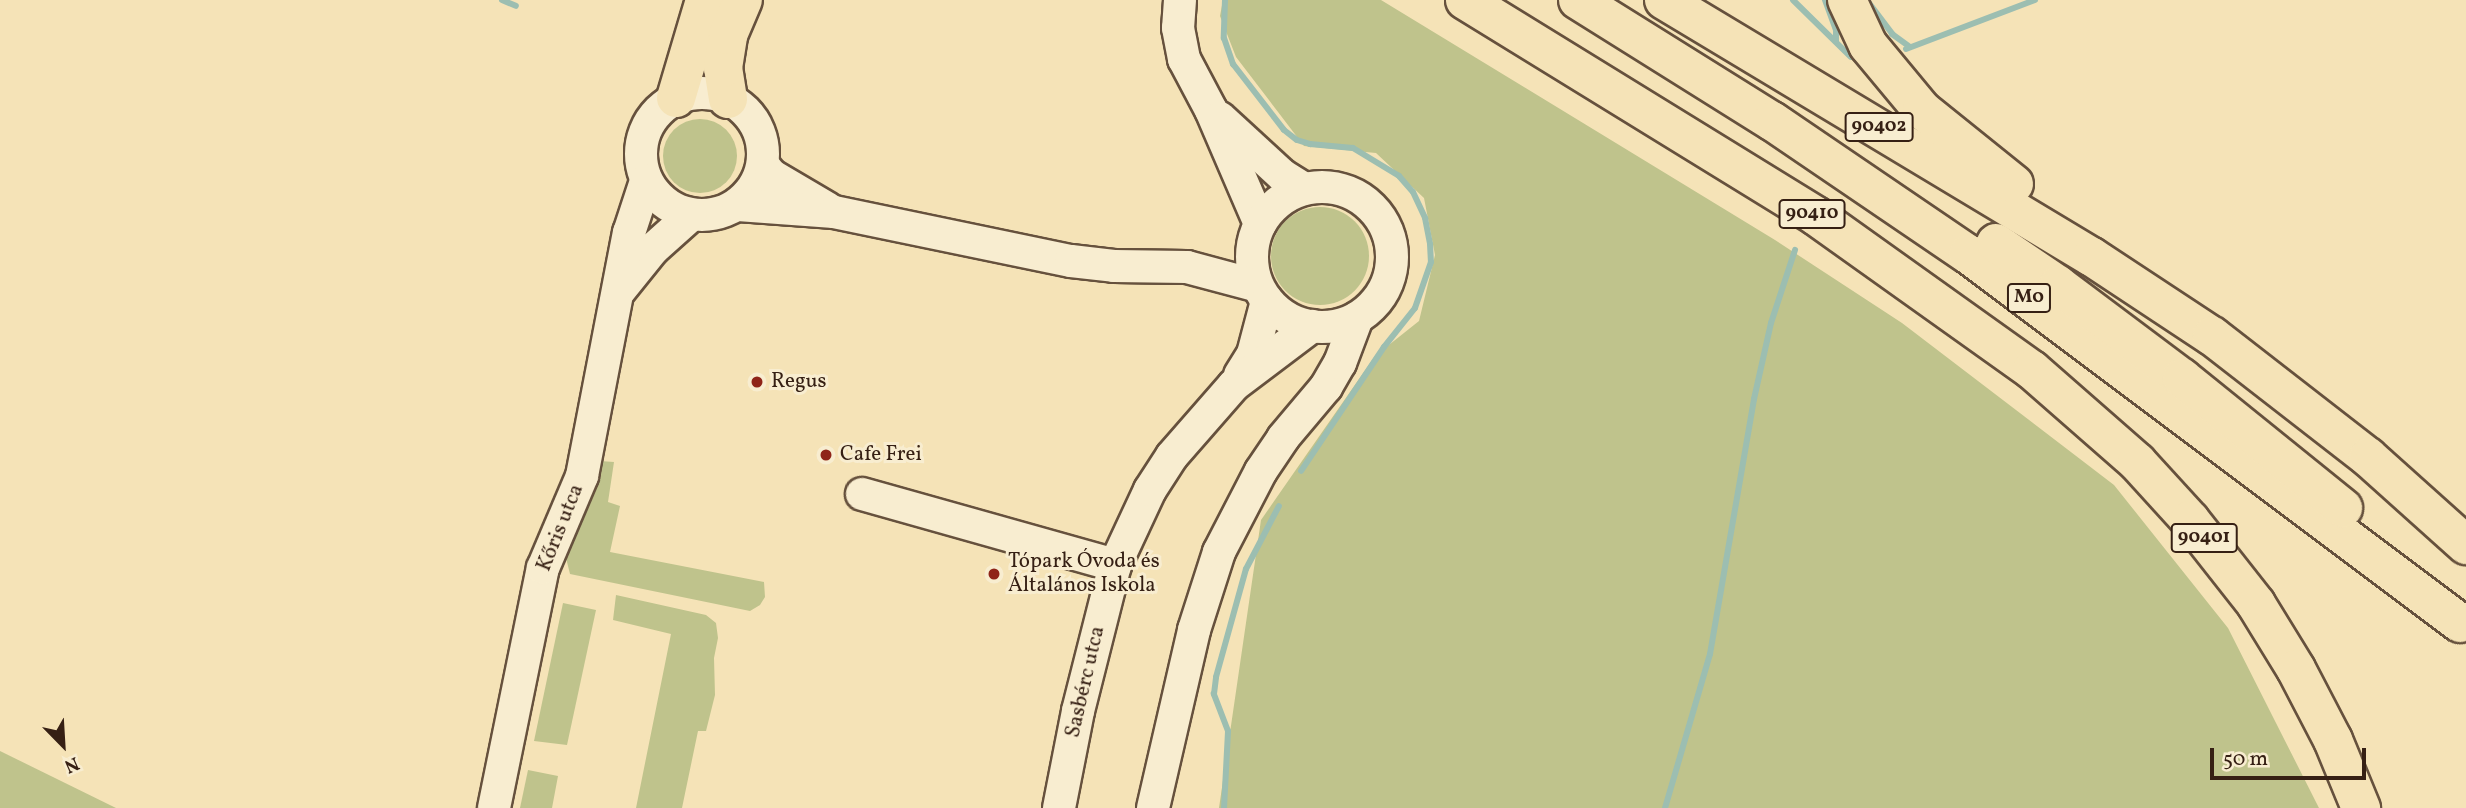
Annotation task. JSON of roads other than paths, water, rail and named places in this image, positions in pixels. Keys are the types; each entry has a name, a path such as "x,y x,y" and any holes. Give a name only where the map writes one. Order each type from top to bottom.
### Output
{"highway":[{"path":"676,98 705,0"},
{"path":"728,99 723,68 728,35 743,0"},
{"name":"90410","path":"1465,0 1816,216 2032,370"},
{"name":"M0","path":"1578,0 1772,121 1968,254 2463,626"},
{"name":"M0","path":"1621,0 1816,121 2058,285 2293,464 2412,568 2463,626"},
{"name":"90402","path":"1664,0 2092,257 2212,336 2368,457 2466,545"},
{"path":"1847,0 1868,45 1922,110 2060,219 2092,257"},
{"name":"90401","path":"2032,370 2137,462 2190,520 2256,604 2296,669 2333,740 2361,808"}],"street":[{"path":"1180,0 1178,28 1184,59 1211,110 1258,230 1253,270 1263,294 1280,313 1312,326 1335,326 1357,318 1374,304 1386,285 1391,252 1382,220 1367,204 1348,192 1326,187 1304,189 1272,208 1258,230 1230,253 1187,267"},
{"path":"738,205 758,181 763,148 759,130 751,117 728,99 702,93 676,98 654,115 642,140 640,154 646,181 665,203 691,215 708,216 738,205 834,212 1072,261 1114,266 1187,267 1263,294"},
{"path":"1211,110 1282,175 1304,189"},
{"path":"762,166 771,175 834,212"},
{"name":"Kőris utca","path":"494,808 543,568 582,476 629,233 646,181"},
{"name":"Kőris utca","path":"620,290 653,249 691,215"},
{"name":"Sasbérc utca","path":"1059,808 1078,711 1115,565 1150,490 1172,456 1234,385 1253,354 1263,294"},
{"path":"1153,808 1194,630 1219,552 1261,471 1283,438 1326,387 1340,363 1357,318"},
{"name":"Sasbérc utca","path":"1234,385 1312,326"},
{"path":"862,494 1115,565"}],"waterway":[{"path":"502,0 516,6"},
{"path":"1225,0 1224,38 1233,64 1284,130 1297,140 1310,144 1353,148 1399,176 1413,192 1425,218 1430,244 1431,262 1415,308 1384,347 1301,471"},
{"path":"1793,0 1851,57"},
{"path":"1825,0 1836,30 1836,41"},
{"path":"1906,49 2035,0"},
{"path":"1869,3 1892,34 1910,47"},
{"path":"1665,808 1710,654 1754,399 1771,323 1795,250"},
{"path":"1224,808 1228,731 1214,694 1216,677 1246,569 1279,506"}],"place":[{"name":"Regus","path":"757,382"},
{"name":"Cafe Frei","path":"826,455"},
{"name":"Tópark Óvoda és Általános Iskola","path":"994,574"}]}
